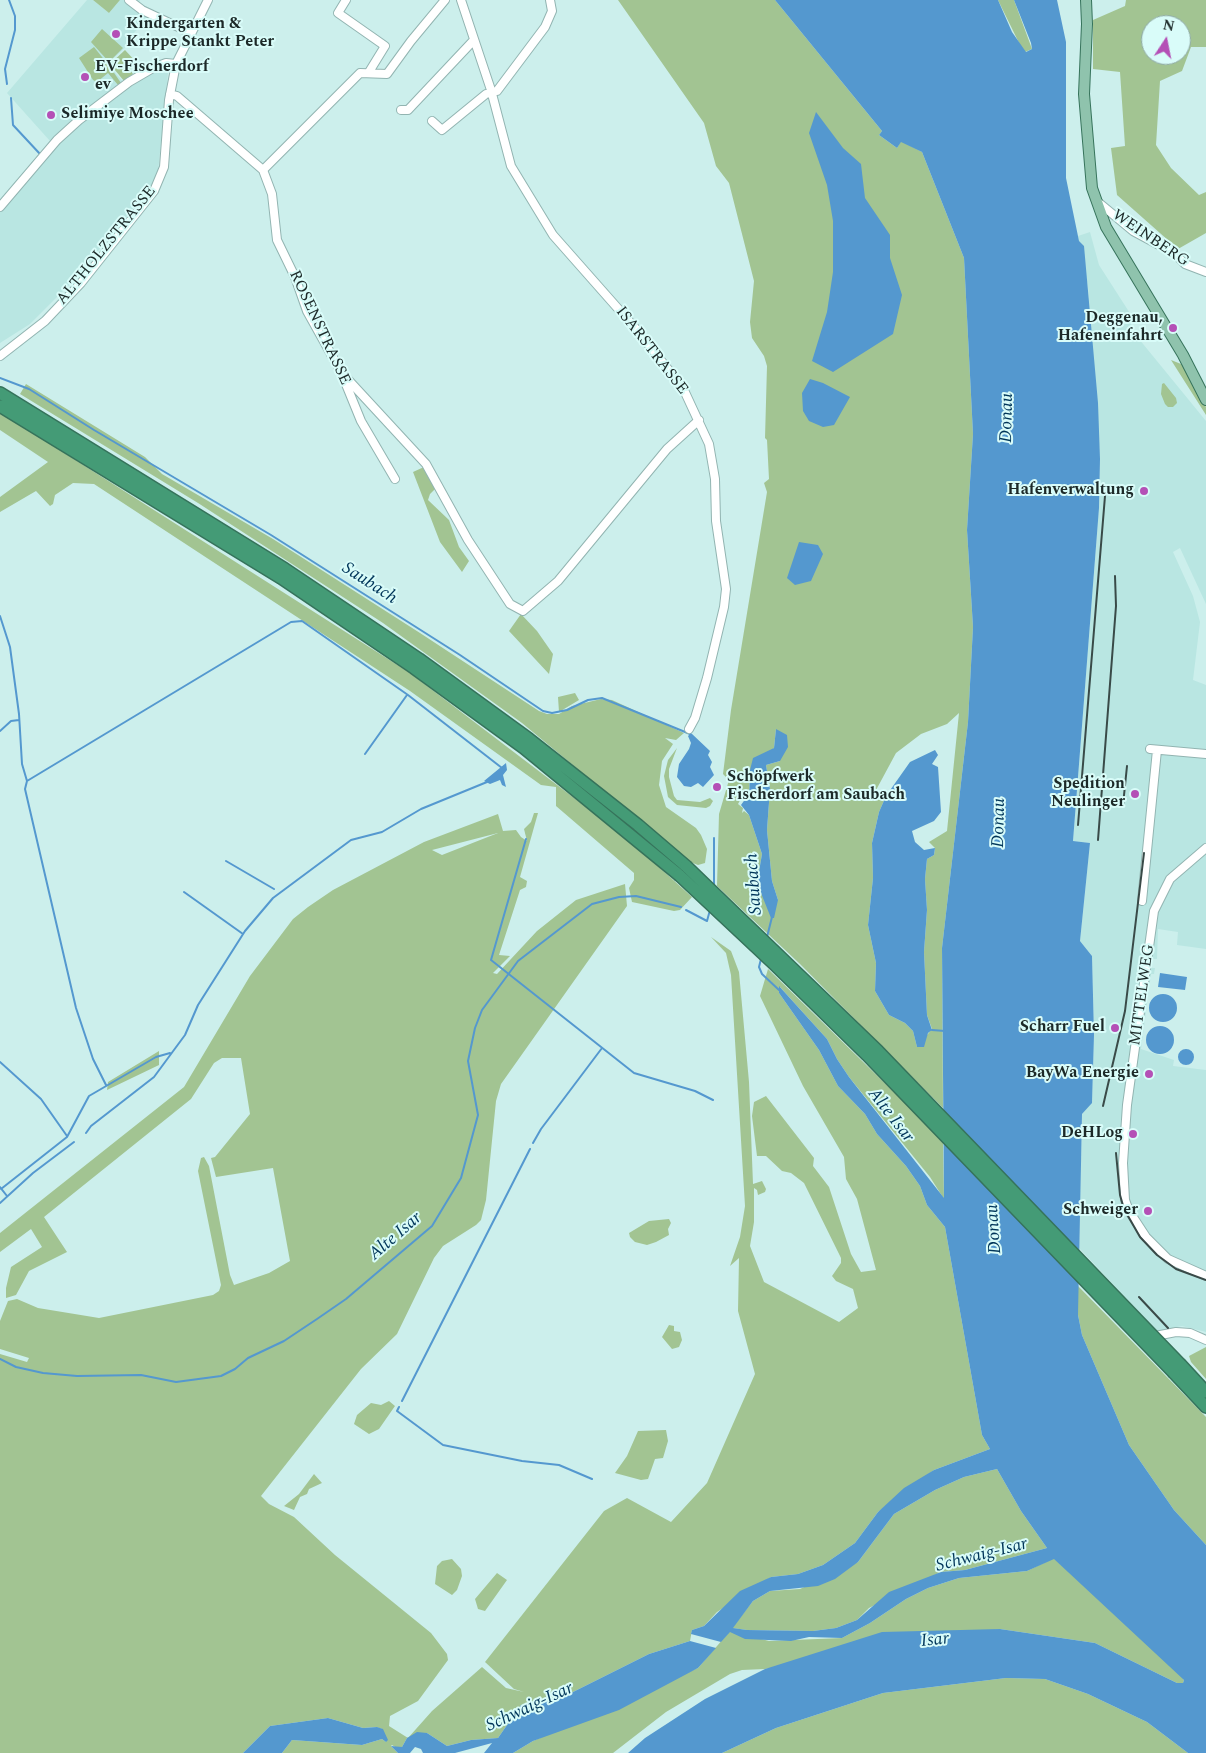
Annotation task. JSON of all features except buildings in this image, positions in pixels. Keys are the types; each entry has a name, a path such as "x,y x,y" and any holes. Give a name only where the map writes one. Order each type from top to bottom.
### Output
{"highway":[{"path":"0,393 285,569 419,659 529,739 682,870 1178,1369 1206,1392"},
{"path":"0,406 281,578 414,668 524,748 682,870"},
{"path":"1178,1369 1206,1407"}],"main road":[{"path":"1086,0 1087,24 1084,94 1090,173 1096,201 1106,227 1119,251 1182,355 1206,400"}],"street":[{"path":"129,0 142,10 191,32"},
{"name":"ALTHOLZSTRASSE","path":"0,356 45,322 81,283 154,191 164,166 170,94 176,64 208,0"},
{"path":"346,0 338,13 385,46 369,72"},
{"path":"263,170 360,73 387,74 445,0"},
{"name":"ISARSTRASSE","path":"460,0 491,90 511,166 553,235 636,329 683,388 709,444 716,479 716,521 726,589 722,615 707,678 695,718 689,729"},
{"path":"432,121 442,130 491,90 497,91 545,27 552,11 550,0"},
{"path":"402,110 408,110 473,41"},
{"path":"0,207 57,140 79,120 129,82 153,68 166,64 176,64"},
{"name":"ROSENSTRASSE","path":"170,94 177,96 263,170 272,194 277,240 295,276 308,311 340,372 360,421 395,479"},
{"name":"WEINBERG","path":"1096,201 1132,231 1174,253 1185,264 1206,272"},
{"path":"340,372 426,464 468,540 510,604 523,612 558,580 667,449 699,420"},
{"path":"1142,901 1153,749 1206,754"},
{"name":"MITTELWEG","path":"1206,848 1170,879 1154,911 1124,1133 1123,1192 1129,1211 1154,1246 1168,1259 1206,1276"},
{"path":"1137,1341 1176,1332 1190,1333 1206,1340"}],"shaded area":[{"path":"87,0 93,0 109,13 120,0 140,0 139,3 154,10 134,33 137,37 107,64 129,88 149,74 163,70 168,73 158,172 152,186 74,280 30,324 0,343 0,199 50,141 7,93"},
{"path":"1090,232 1099,265 1133,318 1130,328 1206,421 1206,604 1180,548 1173,552 1193,596 1200,622 1193,680 1206,685 1206,949 1177,945 1178,932 1158,929 1157,959 1153,959 1152,968 1155,968 1154,974 1151,974 1141,1049 1174,1060 1173,1066 1206,1070 1206,1332 1182,1326 1157,1331 1079,1248 1082,1114 1092,1102 1094,1035 1092,956 1080,941 1090,843 1073,841 1099,508 1100,459 1088,287 1078,236"}],"green space":[{"path":"93,0 120,0 109,13"},
{"path":"618,0 775,0 882,131 879,135 897,148 901,141 922,152 964,258 973,434 967,530 973,627 968,722 942,948 943,1108 800,964 717,886 719,814 729,780 723,774 731,710 767,492 764,483 769,479 767,440 765,438 767,366 764,356 752,338 750,322 754,281 729,183 716,166 704,123","holes":["959,713 947,831 929,842 935,848 934,855 927,859 925,879 927,910 924,952 927,1015 932,1029 917,1047 913,1031 905,1023 889,1015 875,991 876,963 868,925 873,878 872,843 879,812 886,796 875,792 896,753 921,734 947,724","776,729 780,761 766,765 770,789 767,830 772,881 778,900 757,883 762,854 749,815 744,811 742,813 743,808 738,804 743,795 749,799 750,770 774,748"]},
{"path":"998,0 1014,0 1032,49 1025,52 1021,47"},
{"path":"1126,0 1206,0 1206,47 1191,47 1191,15 1141,15 1141,65 1184,65 1182,71 1160,81 1156,145 1171,168 1199,195 1206,192 1206,233 1178,249 1117,195 1111,148 1125,146 1120,72 1093,69 1093,20 1125,6"},
{"path":"102,29 123,48 109,62 91,42"},
{"path":"94,47 121,83 118,85 108,73 97,82 93,80 79,58"},
{"path":"125,50 137,63 130,70 133,74 124,81 110,64"},
{"path":"1171,360 1181,364 1185,370 1206,407 1206,415"},
{"path":"1164,383 1176,398 1177,403 1173,407 1168,407 1165,404 1161,394 1162,384"},
{"path":"26,384 145,457 162,474 273,539 539,711 547,714 559,714 572,706 601,699 612,700 684,733 676,740 665,738 673,744 662,761 659,785 666,807 696,828 701,835 707,849 705,863 698,865 690,862 522,723 383,623 198,503 20,394"},
{"path":"0,412 410,673 628,839 692,897 680,910 674,911 632,902 629,888 634,880 634,873 556,806 556,787 541,785 410,691 94,484 73,483 55,495 53,504 50,506 36,491 0,512 0,497 48,462 0,430"},
{"path":"424,467 436,488 430,494 428,500 449,520 459,547 469,561 462,572 440,542 413,472"},
{"path":"521,614 537,631 553,654 549,674 509,631"},
{"path":"575,693 579,700 559,712 558,697"},
{"path":"677,748 669,769 674,796 677,800 700,802 710,798 713,801 710,806 706,808 677,805 668,797 664,776 668,760"},
{"path":"534,813 538,813 520,877 527,881 526,887 520,890 499,955 510,956 493,973 497,974 537,931 576,900 625,884 627,906 501,1084 496,1101 486,1200 481,1220 443,1246 434,1258 397,1334 361,1369 261,1496 269,1504 294,1517 335,1555 431,1633 447,1654 448,1660 418,1701 390,1716 389,1726 408,1738 402,1747 391,1746 398,1753 282,1753 292,1740 362,1745 382,1739 386,1742 382,1729 376,1727 363,1728 328,1718 270,1726 243,1753 0,1753 0,1354 27,1362 29,1358 0,1349 0,1321 8,1301 17,1299 38,1308 99,1318 213,1295 219,1291 221,1285 198,1171 201,1158 204,1157 209,1166 230,1275 234,1285 269,1273 290,1261 273,1168 216,1177 211,1158 215,1157 250,1114 241,1058 222,1058 214,1063 191,1099 44,1217 67,1252 29,1271 16,1295 6,1298 6,1288 11,1267 42,1247 31,1229 0,1252 0,1233 184,1087 250,976 293,919 308,907 333,890 424,842 498,814 503,831 516,830 527,841 524,829 531,822","holes":["498,833 442,855 432,850"]},
{"path":"711,937 731,951 739,972 749,1082 753,1184 762,1181 766,1189 765,1192 758,1195 757,1190 754,1188 754,1222 750,1246 764,1282 839,1322 858,1308 853,1289 836,1281 832,1276 841,1263 841,1258 804,1183 791,1173 782,1171 766,1156 757,1156 752,1116 754,1102 766,1096 814,1158 813,1166 829,1187 851,1254 861,1272 876,1270 857,1199 846,1179 844,1157 803,1086 760,996 768,969 943,1140 944,1199 930,1177 849,1077 827,1039 780,987 779,993 819,1050 838,1086 865,1114 877,1134 906,1166 920,1186 927,1205 945,1227 982,1435 990,1449 934,1470 878,1512 855,1543 823,1565 798,1574 771,1577 717,1612 704,1626 692,1630 690,1641 649,1654 559,1699 521,1705 498,1738 471,1740 447,1746 427,1733 408,1738 432,1711 482,1667 506,1688 524,1692 514,1689 485,1662 604,1511 627,1498 671,1522 707,1483 755,1374 738,1311 739,1258 730,1266 740,1237 745,1206 731,975 726,953"},
{"path":"159,1051 159,1065 107,1090 108,1082"},
{"path":"669,1219 671,1223 668,1229 669,1235 656,1242 647,1245 635,1242 630,1237 629,1233 649,1221"},
{"path":"1078,1286 1206,1417 1206,1545 1174,1510 1129,1445 1082,1335 1078,1315"},
{"path":"669,1325 674,1326 674,1331 680,1332 682,1340 679,1347 672,1349 662,1337"},
{"path":"1206,1347 1206,1379 1191,1362 1189,1356"},
{"path":"389,1401 395,1406 379,1429 369,1434 354,1424 357,1415 371,1403 381,1405"},
{"path":"666,1430 668,1441 663,1458 655,1459 648,1479 641,1480 615,1473 627,1456 638,1431"},
{"path":"997,1469 1021,1511 1047,1548 965,1570 941,1572 869,1608 857,1620 836,1628 813,1631 732,1628 753,1601 770,1591 800,1589 858,1562 894,1514 935,1490 964,1477"},
{"path":"314,1474 322,1483 309,1489 307,1494 300,1497 294,1510 284,1506 299,1494"},
{"path":"1054,1558 1181,1675 1184,1680 1183,1683 1177,1683 1095,1643 1000,1629 765,1669 742,1670 730,1674 666,1712 613,1753 513,1753 533,1741 698,1668 730,1631 769,1641 842,1638 870,1623 906,1599 928,1588 959,1578 1027,1571"},
{"path":"452,1559 461,1569 462,1576 457,1590 452,1595 435,1584 437,1566 442,1561"},
{"path":"497,1573 507,1580 485,1611 478,1609 475,1599"},
{"path":"1006,1678 1045,1679 1088,1694 1147,1722 1188,1753 722,1753 776,1728 883,1693"}],"water":[{"path":"775,0 998,0 1012,32 1026,52 1032,49 1031,43 1014,0 1057,0 1066,42 1066,178 1079,241 1084,246 1098,403 1100,459 1099,508 1073,841 1090,843 1080,941 1092,956 1094,1035 1092,1103 1082,1114 1078,1315 1082,1335 1129,1445 1174,1510 1206,1545 1206,1753 1188,1753 1147,1722 1088,1694 1045,1679 1006,1678 883,1693 776,1728 722,1753 628,1753 645,1738 705,1699 765,1669 882,1632 1000,1629 1095,1643 1177,1683 1183,1683 1184,1680 1054,1559 1027,1571 959,1578 928,1588 906,1599 870,1623 842,1638 809,1637 791,1641 745,1639 730,1632 721,1642 691,1634 692,1630 704,1626 740,1591 771,1577 798,1574 823,1565 855,1543 878,1512 904,1488 934,1470 990,1449 982,1435 945,1227 927,1205 920,1186 906,1166 877,1134 865,1114 838,1086 819,1050 779,993 779,986 827,1039 849,1077 944,1198 942,948 968,722 973,627 967,530 973,434 964,258 922,152 901,142 897,148 879,135 882,131","holes":["997,1469 1021,1511 1047,1548 965,1570 941,1572 889,1592 857,1620 836,1628 813,1631 733,1628 753,1601 770,1591 818,1586 835,1579 858,1562 894,1514 935,1490 964,1477"]},
{"path":"816,112 843,148 861,164 865,198 890,235 890,258 902,295 893,334 833,372 812,361 827,312 833,272 833,221 827,185 809,133"},
{"path":"810,379 823,383 850,397 834,425 823,427 809,421 803,411 802,393"},
{"path":"799,542 818,545 823,554 811,581 795,585 787,578"},
{"path":"776,729 787,735 788,747 780,761 766,765 770,789 767,830 772,881 778,900 774,918 771,918 757,883 762,854 749,815 741,805 746,798 749,800 750,770 753,758 774,748"},
{"path":"691,733 710,751 708,755 712,762 710,767 714,775 703,787 698,783 691,787 684,786 677,777 679,764 691,743 688,736"},
{"path":"935,750 938,755 932,764 938,767 941,812 934,821 912,831 915,842 924,850 935,848 934,855 927,859 925,879 927,910 924,952 927,1015 932,1030 928,1033 924,1047 917,1047 913,1031 905,1023 889,1015 875,991 876,963 868,925 873,878 872,843 879,812 886,796 910,762"},
{"path":"506,763 507,770 503,775 506,787 502,785 500,780 490,784 484,781"},
{"path":"1160,973 1187,977 1185,990 1158,987"},
{"path":"1163,994 1173,998 1177,1008 1173,1018 1163,1022 1153,1018 1149,1008 1153,998"},
{"path":"1160,1026 1170,1030 1174,1040 1170,1050 1160,1054 1150,1050 1146,1040 1150,1030"},
{"path":"1186,1049 1194,1057 1186,1065 1178,1057"},
{"name":"Schwaig-Isar","path":"690,1641 716,1648 698,1668 619,1710 533,1741 513,1753 484,1753 492,1743 455,1753 423,1753 421,1749 415,1747 410,1753 398,1753 391,1746 402,1747 407,1738 417,1732 427,1733 447,1746 471,1740 498,1738 521,1705 559,1699 649,1654"},
{"path":"328,1718 363,1728 377,1727 383,1729 388,1740 386,1742 382,1739 362,1745 292,1740 282,1753 243,1753 270,1726"}],"waterway":[{"path":"7,84 5,69 15,30 15,16 9,0"},
{"path":"11,98 13,125 40,154"},
{"name":"Saubach","path":"0,378 29,389 94,430 271,535 460,655 543,711 552,713 567,710 588,700 602,698 690,734"},
{"path":"0,616 10,647 19,714 22,764 27,781"},
{"path":"106,1085 93,1059 76,1008 25,789 27,781 291,622 302,621 408,695 502,768"},
{"path":"365,754 407,695"},
{"path":"0,731 11,721 19,720"},
{"path":"86,1133 91,1126 154,1077 185,1035 198,1005 245,931 273,898 351,840 382,832 421,809 487,782"},
{"path":"714,838 714,886"},
{"path":"526,839 491,960 634,1073 695,1091 713,1100"},
{"path":"226,861 274,889"},
{"path":"184,892 243,934"},
{"name":"Alte Isar","path":"0,1359 16,1367 43,1373 77,1376 141,1375 176,1382 221,1376 235,1369 248,1358 284,1341 346,1299 432,1226 461,1178 478,1115 468,1061 475,1028 482,1010 518,961 592,904 619,897 636,896 681,907"},
{"name":"Alte Isar","path":"686,910 707,921 710,910"},
{"name":"Saubach","path":"767,937 772,917"},
{"name":"Alte Isar","path":"761,959 759,967 762,974 779,990"},
{"path":"932,1030 945,1031"},
{"path":"533,1143 541,1129 602,1048"},
{"path":"1,1189 67,1137 89,1096 156,1057 170,1053"},
{"path":"0,1062 41,1099 67,1136"},
{"path":"0,1203 33,1173 74,1142"},
{"path":"402,1401 530,1149"},
{"path":"0,1187 7,1196"},
{"path":"399,1407 397,1411 443,1445 522,1461 559,1465 592,1479"}],"railway":[{"path":"1078,825 1105,496"},
{"path":"1098,840 1116,606 1115,576"},
{"path":"1123,805 1127,766"},
{"path":"1103,1106 1125,1011 1144,853"},
{"path":"1116,1153 1120,1195 1124,1209 1140,1237 1157,1255 1176,1269 1206,1280"},
{"path":"1139,1297 1168,1328"}],"place":[{"name":"Kindergarten & Krippe Stankt Peter","path":"116,34"},
{"name":"EV-Fischerdorf ev","path":"85,77"},
{"name":"Selimiye Moschee","path":"51,115"},
{"name":"Deggenau, Hafeneinfahrt","path":"1173,328"},
{"name":"Hafenverwaltung","path":"1144,491"},
{"name":"Schöpfwerk Fischerdorf am Saubach","path":"717,787"},
{"name":"Spedition Neulinger","path":"1135,794"},
{"name":"Scharr Fuel","path":"1115,1028"},
{"name":"BayWa Energie","path":"1149,1074"},
{"name":"DeHLog","path":"1133,1134"},
{"name":"Schweiger","path":"1148,1211"}],"water label":[{"name":"Donau","path":"1008,418"},
{"name":"Donau","path":"1000,823"},
{"name":"Donau","path":"995,1229"},
{"name":"Isar","path":"935,1641"}]}
